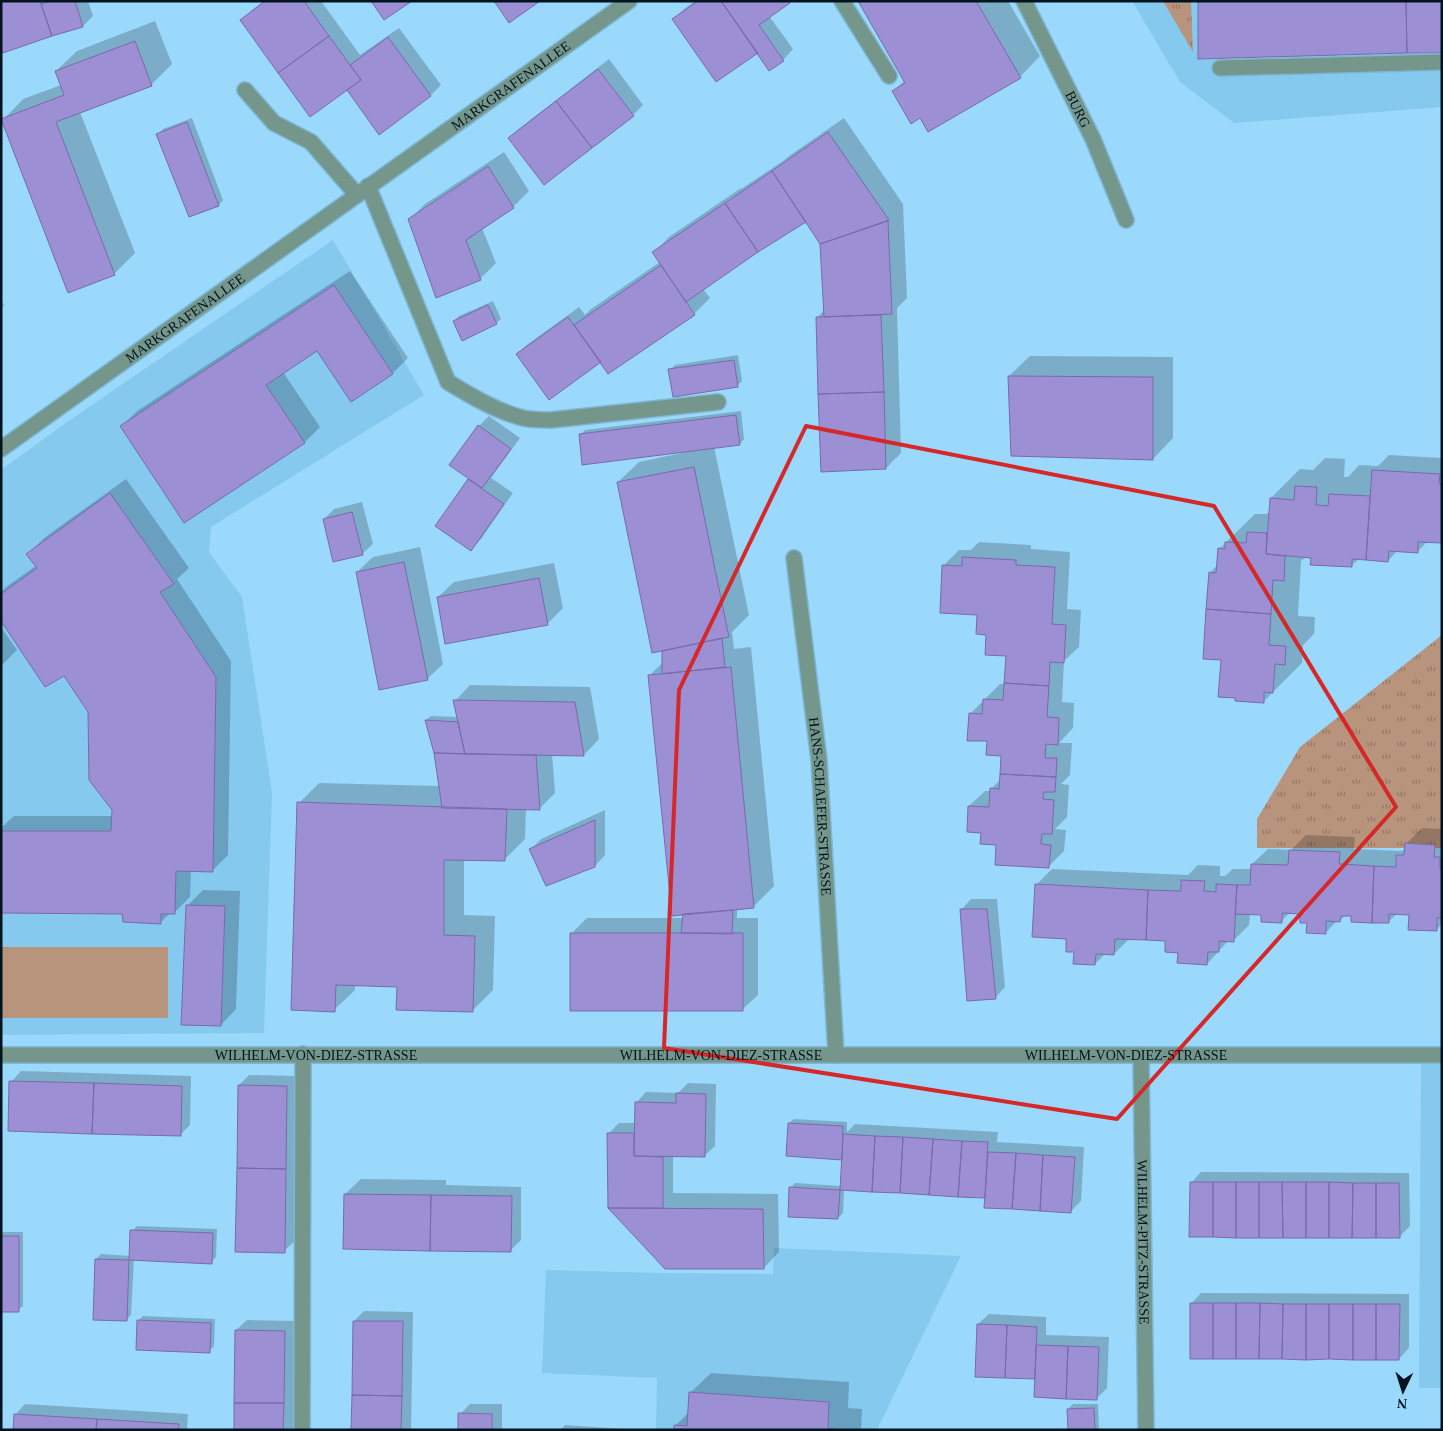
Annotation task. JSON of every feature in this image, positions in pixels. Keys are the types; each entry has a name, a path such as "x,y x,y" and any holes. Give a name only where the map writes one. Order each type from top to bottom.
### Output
{"street":[{"name":"MARKGRAFENALLEE","path":"1,449 629,1"},
{"path":"842,1 888,76"},
{"name":"BURG","path":"1024,1 1093,139 1126,220"},
{"path":"1220,68 1442,62"},
{"path":"245,90 274,122 311,142 362,191 448,382 473,397 524,419 551,420 718,402"},
{"name":"HANS-SCHAEFER-STRASSE","path":"794,558 819,760 836,1055"},
{"path":"302,1430 303,1054"},
{"name":"WILHELM-VON-DIEZ-STRASSE","path":"1,1055 1442,1055"},
{"name":"WILHELM-PITZ-STRASSE","path":"1141,1056 1146,1430"}],"highlighted area":[{"path":"806,426 1214,506 1396,807 1117,1119 664,1048 679,690"}],"shaded area":[{"path":"1132,1 1442,1 1442,107 1234,123 1180,82"},
{"path":"333,240 424,395 211,527 209,552 242,597 272,792 264,1033 1,1035 1,470 67,422"},
{"path":"1421,1055 1442,1055 1442,1388 1419,1388"},
{"path":"774,1248 961,1256 877,1430 656,1430 657,1378 542,1373 546,1270 773,1274"}],"green space":[{"path":"1163,1 1191,1 1193,52"},
{"path":"1442,635 1442,848 1257,848 1257,819 1300,747"},
{"path":"1,947 168,947 168,1018 1,1018"}],"building":[{"path":"1,1 40,1 52,36 3,53 1,48"},
{"path":"51,1 75,1 83,27 52,36 41,4"},
{"path":"265,1 304,1 329,36 278,73 240,20"},
{"path":"371,1 412,1 384,20"},
{"path":"494,1 540,1 509,23"},
{"path":"698,1 721,1 758,53 716,82 672,19"},
{"path":"721,1 789,1 790,3 759,25 784,61 769,71"},
{"path":"858,1 976,1 1021,78 928,132 920,118 911,124 892,91 905,83"},
{"path":"1198,1 1406,1 1407,53 1198,59"},
{"path":"1406,1 1442,1 1442,53 1407,53"},
{"path":"329,36 361,80 310,117 278,73"},
{"path":"388,37 431,96 379,135 347,90 361,80 350,65"},
{"path":"135,41 152,86 56,122 115,275 68,293 1,119 64,95 55,71"},
{"path":"598,69 634,116 592,148 556,101"},
{"path":"556,101 592,148 544,185 508,138"},
{"path":"187,122 219,206 189,217 156,134"},
{"path":"828,132 889,220 820,244 772,171"},
{"path":"488,166 514,208 466,240 481,280 436,298 408,219"},
{"path":"772,171 806,222 758,252 725,203"},
{"path":"725,203 758,252 686,302 652,252"},
{"path":"888,221 892,314 824,317 820,244"},
{"path":"661,265 695,315 608,374 574,325"},
{"path":"334,285 393,374 351,402 317,351 266,385 305,443 184,523 120,426"},
{"path":"488,305 497,324 462,341 453,321"},
{"path":"881,315 884,392 818,394 816,317"},
{"path":"568,317 601,362 549,400 516,354"},
{"path":"734,360 738,387 673,397 668,369"},
{"path":"1008,376 1153,377 1153,460 1011,456"},
{"path":"884,392 886,469 821,472 818,394"},
{"path":"736,415 740,445 582,465 579,434"},
{"path":"478,425 511,449 482,488 449,465"},
{"path":"694,467 729,637 652,653 617,482"},
{"path":"1372,470 1440,474 1439,484 1442,484 1442,543 1418,542 1418,553 1389,551 1388,562 1366,560"},
{"path":"468,479 504,504 471,551 435,526"},
{"path":"1295,486 1317,487 1316,505 1328,506 1329,494 1370,496 1366,560 1352,559 1352,567 1310,565 1311,558 1266,554 1270,498 1294,500"},
{"path":"110,493 174,584 160,592 216,677 213,872 176,871 175,914 161,914 161,924 123,922 122,914 1,913 1,831 111,831 112,810 89,780 88,712 64,676 45,687 1,621 1,594 37,568 26,554"},
{"path":"352,512 363,555 333,562 323,519"},
{"path":"1247,532 1267,533 1266,554 1285,556 1284,581 1273,580 1271,614 1206,609 1209,572 1216,573 1218,548 1225,549 1225,542 1246,543"},
{"path":"962,557 1016,560 1016,565 1055,567 1052,624 1066,625 1064,663 1050,662 1049,686 1004,683 1006,656 985,655 986,635 976,634 977,615 940,613 942,565 962,566"},
{"path":"404,562 428,680 379,690 356,572"},
{"path":"539,578 548,625 445,644 437,597"},
{"path":"1206,609 1271,614 1269,645 1286,646 1285,665 1275,664 1273,693 1264,692 1264,703 1235,701 1235,698 1218,697 1221,660 1203,659"},
{"path":"722,638 725,667 662,674 662,651"},
{"path":"731,667 754,908 672,916 648,675"},
{"path":"1004,683 1049,686 1047,717 1059,718 1058,745 1046,744 1045,758 1057,758 1056,777 1000,774 1001,756 986,755 987,741 967,741 969,713 982,714 983,699 1003,700"},
{"path":"453,700 575,702 584,756 465,754"},
{"path":"425,720 458,722 465,754 434,753"},
{"path":"434,753 536,755 540,810 442,808"},
{"path":"1000,774 1056,777 1055,792 1044,792 1043,799 1054,800 1052,834 1042,834 1041,844 1051,845 1049,868 995,865 996,845 980,844 981,833 967,832 968,806 989,807 990,788 999,789"},
{"path":"297,802 507,809 505,861 444,860 444,935 475,936 473,1012 396,1010 397,987 336,985 335,1012 291,1010"},
{"path":"595,820 595,867 546,886 529,849"},
{"path":"1405,843 1435,845 1434,857 1440,857 1440,869 1442,869 1442,918 1437,918 1437,931 1408,930 1409,915 1389,914 1389,923 1372,923 1374,866 1396,867 1396,855 1404,855"},
{"path":"1289,850 1340,852 1339,864 1374,866 1372,923 1351,922 1351,916 1341,916 1340,922 1326,921 1326,934 1306,933 1307,923 1300,923 1300,914 1282,913 1282,923 1261,922 1261,915 1235,914 1237,885 1250,885 1251,864 1288,865"},
{"path":"1181,880 1205,881 1204,891 1216,892 1216,884 1237,885 1234,942 1219,941 1219,952 1208,952 1207,965 1177,963 1178,953 1165,952 1165,941 1146,940 1148,890 1181,891"},
{"path":"1035,884 1148,890 1146,940 1115,939 1114,955 1096,954 1095,965 1073,964 1074,952 1066,952 1066,939 1032,937"},
{"path":"186,905 225,906 221,1026 181,1025"},
{"path":"960,909 987,909 996,999 967,1001"},
{"path":"733,910 732,934 681,933 683,914"},
{"path":"570,933 743,933 743,1011 570,1011"},
{"path":"9,1081 94,1083 92,1134 8,1131"},
{"path":"94,1083 182,1086 181,1136 92,1134"},
{"path":"238,1085 287,1086 286,1169 237,1168"},
{"path":"676,1093 706,1094 705,1157 634,1156 635,1102 676,1103"},
{"path":"788,1123 843,1126 842,1160 786,1156"},
{"path":"607,1133 634,1133 634,1156 663,1157 663,1208 608,1208"},
{"path":"843,1134 875,1136 872,1192 840,1190"},
{"path":"875,1136 903,1137 900,1193 872,1192"},
{"path":"903,1137 933,1139 929,1195 900,1193"},
{"path":"933,1139 962,1141 958,1197 929,1195"},
{"path":"962,1141 988,1142 985,1198 958,1197"},
{"path":"988,1152 1016,1153 1012,1209 984,1208"},
{"path":"1016,1153 1043,1155 1040,1211 1012,1209"},
{"path":"1043,1155 1075,1157 1071,1213 1040,1211"},
{"path":"237,1168 286,1169 285,1253 235,1252"},
{"path":"1190,1182 1213,1182 1213,1237 1189,1237"},
{"path":"1213,1182 1236,1182 1236,1238 1213,1237"},
{"path":"1236,1182 1259,1182 1259,1238 1236,1238"},
{"path":"1259,1182 1282,1182 1283,1238 1259,1238"},
{"path":"1282,1182 1306,1182 1306,1238 1283,1238"},
{"path":"1306,1182 1329,1182 1329,1238 1306,1238"},
{"path":"1329,1182 1353,1183 1352,1238 1329,1238"},
{"path":"1353,1183 1376,1183 1376,1238 1352,1238"},
{"path":"1376,1183 1399,1183 1400,1238 1376,1238"},
{"path":"789,1187 840,1190 838,1219 788,1217"},
{"path":"344,1194 431,1195 430,1251 343,1249"},
{"path":"431,1195 512,1196 511,1252 430,1251"},
{"path":"608,1208 763,1209 764,1269 665,1269"},
{"path":"130,1230 213,1233 212,1264 129,1260"},
{"path":"1,1236 19,1236 19,1312 1,1312"},
{"path":"95,1259 129,1260 127,1321 93,1320"},
{"path":"1190,1303 1213,1303 1213,1359 1190,1359"},
{"path":"1213,1303 1236,1303 1236,1359 1213,1359"},
{"path":"1236,1303 1260,1303 1259,1359 1236,1359"},
{"path":"1260,1303 1283,1304 1282,1359 1259,1359"},
{"path":"1283,1304 1306,1304 1306,1360 1282,1359"},
{"path":"1306,1304 1329,1304 1329,1359 1306,1360"},
{"path":"1329,1304 1353,1304 1353,1360 1329,1359"},
{"path":"1353,1304 1376,1304 1376,1360 1353,1360"},
{"path":"1376,1304 1400,1304 1399,1360 1376,1360"},
{"path":"137,1320 211,1323 210,1353 136,1350"},
{"path":"353,1321 403,1321 402,1396 352,1395"},
{"path":"977,1324 1007,1325 1005,1378 975,1377"},
{"path":"1007,1325 1037,1327 1035,1379 1005,1378"},
{"path":"235,1330 285,1331 284,1403 234,1403"},
{"path":"1036,1345 1068,1346 1066,1399 1034,1397"},
{"path":"1068,1346 1099,1347 1097,1400 1066,1399"},
{"path":"689,1392 829,1402 828,1428 842,1430 674,1430 674,1425 687,1426"},
{"path":"352,1395 402,1396 401,1430 351,1430"},
{"path":"234,1403 284,1403 283,1430 234,1430"},
{"path":"1094,1408 1095,1430 1068,1430 1067,1409"},
{"path":"458,1413 492,1414 492,1430 458,1430"},
{"path":"14,1414 97,1419 96,1430 13,1430"},
{"path":"97,1419 179,1424 178,1430 96,1430"}]}
